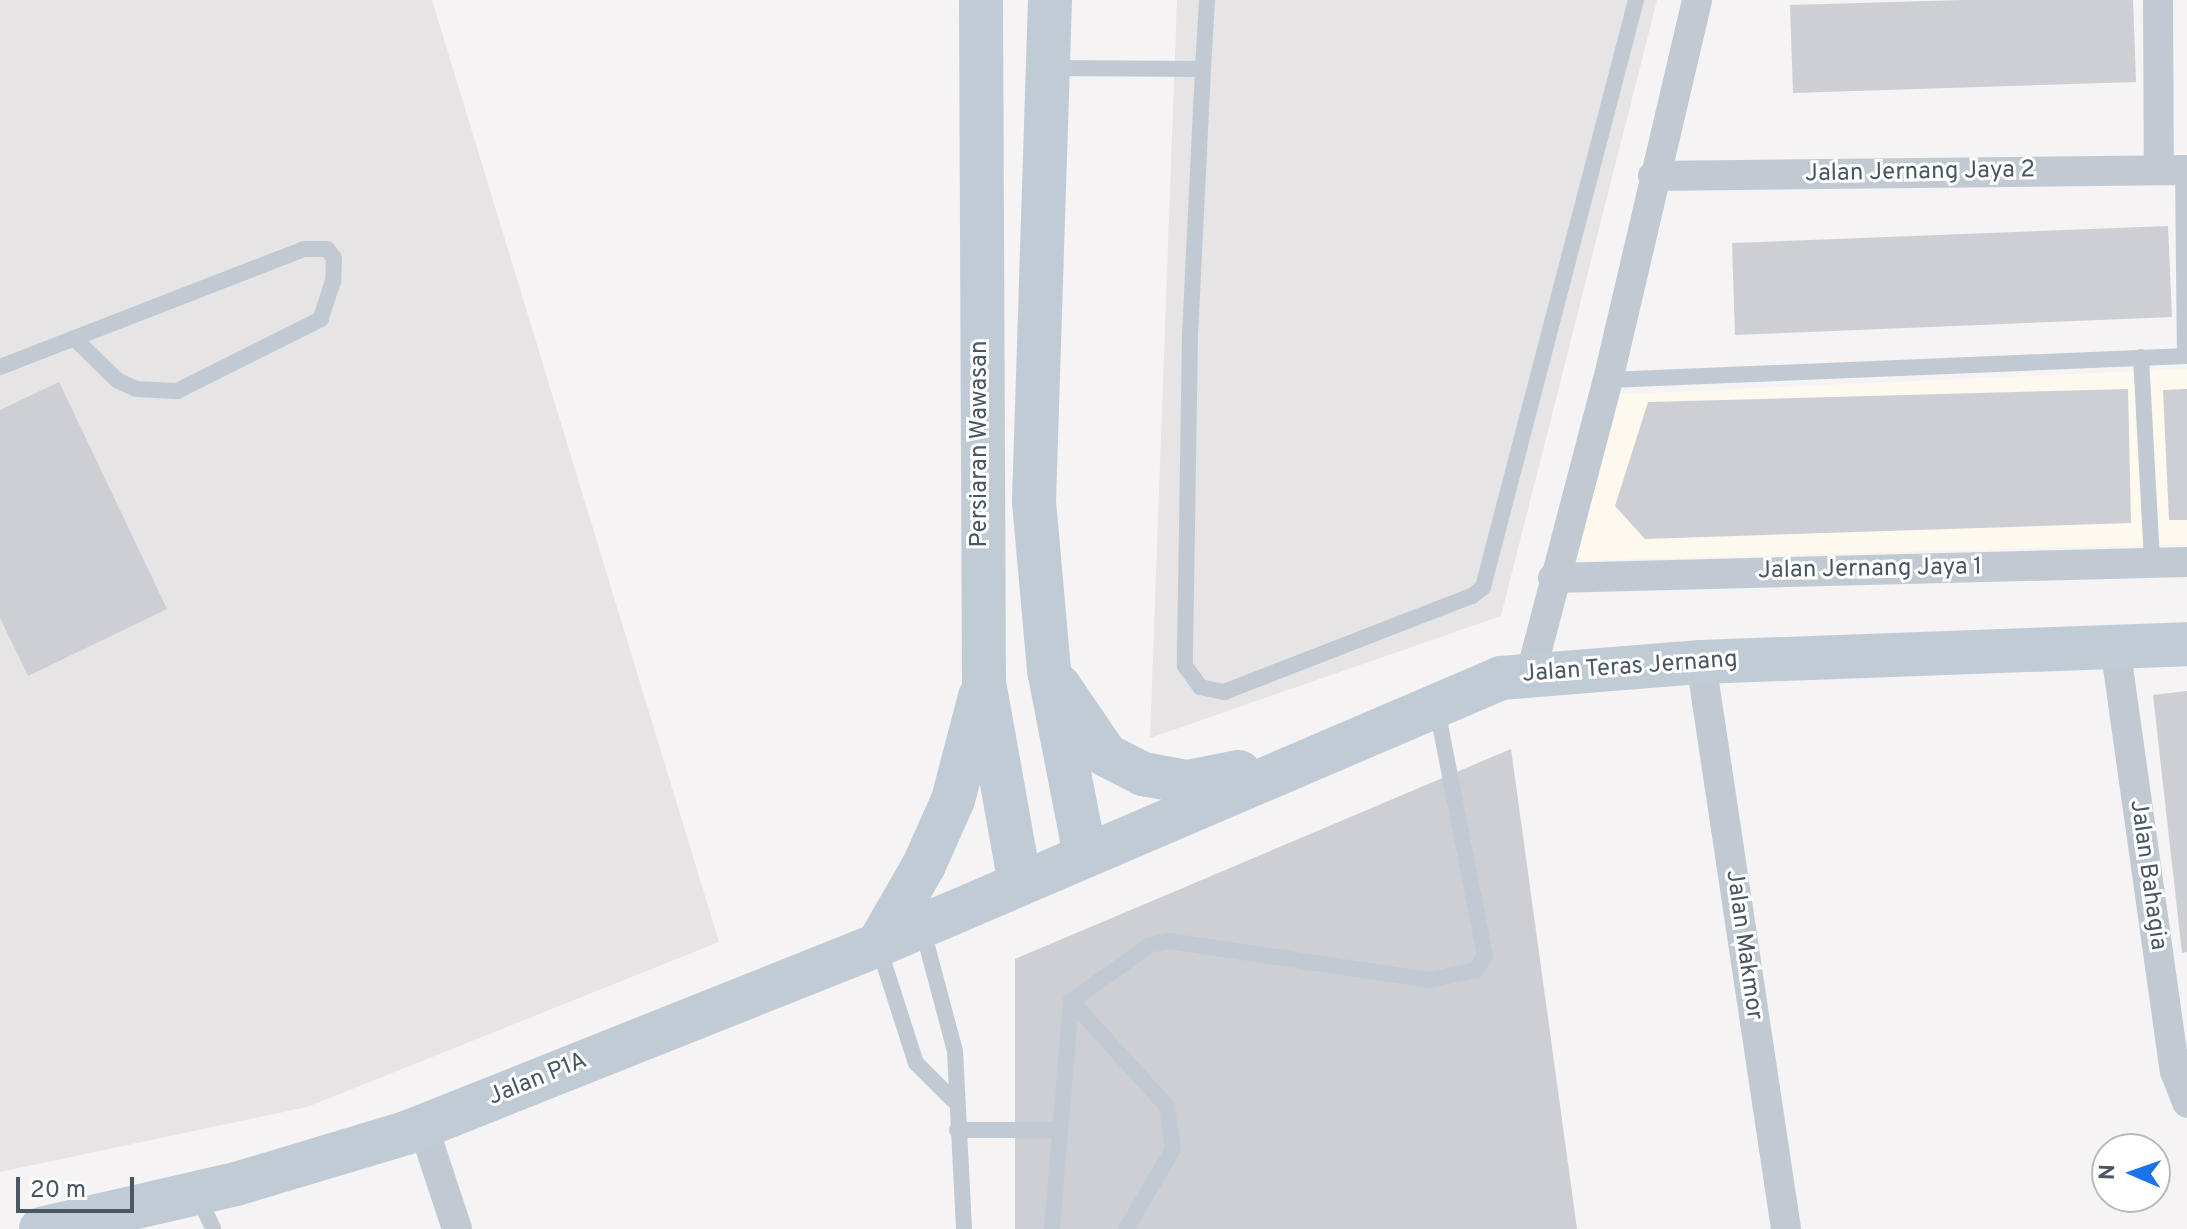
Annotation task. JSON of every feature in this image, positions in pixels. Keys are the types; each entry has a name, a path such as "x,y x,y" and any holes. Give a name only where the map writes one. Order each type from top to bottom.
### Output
{"main road":[{"name":"Persiaran Wawasan","path":"981,0 984,682 1020,884"},
{"path":"1050,0 1052,68 1034,502 1049,670 1085,856"},
{"name":"Jalan Teras Jernang","path":"1020,884 1501,678 1531,673 1701,662 2187,644"},
{"path":"1049,670 1106,755 1143,774 1187,782 1317,757"},
{"path":"878,945 924,865 953,800 984,682"},
{"name":"Jalan P1A","path":"41,1229 204,1211 878,945 1020,884"}],"street":[{"path":"1531,673 1553,578 1608,380 1653,176 1697,0"},
{"path":"2158,0 2176,170"},
{"name":"Jalan Jernang Jaya 2","path":"1653,176 2176,170"},
{"name":"Jalan Jernang Jaya 1","path":"1553,578 2187,562"},
{"name":"Jalan Bahagia","path":"2115,646 2175,1071 2187,1103"},
{"name":"Jalan Makmor","path":"1701,662 1786,1229"},
{"path":"423,1126 457,1229"}],"lane":[{"path":"1207,0 1190,335 1185,666 1200,687 1224,692 1472,596 1483,587 1492,568 1636,0"},
{"path":"1052,68 1203,69"},
{"path":"1608,380 2186,356 2176,170"},
{"path":"0,367 74,338 304,249 327,249 334,258 333,281 321,319 177,391 136,389 117,380 74,338"},
{"path":"2141,357 2152,563"},
{"path":"1052,1229 1057,1130 1071,1001 1158,941 1429,980 1476,970 1485,956 1436,708"},
{"path":"921,926 955,1051 954,1101 964,1229"},
{"path":"878,945 916,1063 954,1101"},
{"path":"1071,1001 1167,1106 1173,1149 1126,1229"},
{"path":"957,1130 1057,1130"}],"shaded area":[{"path":"0,0 432,0 719,942 307,1107 0,1172"},
{"path":"1177,0 1657,0 1501,616 1150,738"},
{"path":"2187,369 2187,544 1575,561 1621,394"}],"building":[{"path":"1963,0 2133,0 2136,82 1793,93 1790,5"},
{"path":"2168,226 2172,317 1735,335 1732,243"},
{"path":"59,382 167,609 28,676 0,618 0,410"},
{"path":"2128,389 2131,523 1645,539 1615,506 1648,402"},
{"path":"2187,389 2187,520 2169,520 2163,390"},
{"path":"2187,691 2187,952 2182,953 2153,695"},
{"path":"1511,749 1577,1229 1015,1229 1015,959"}]}
